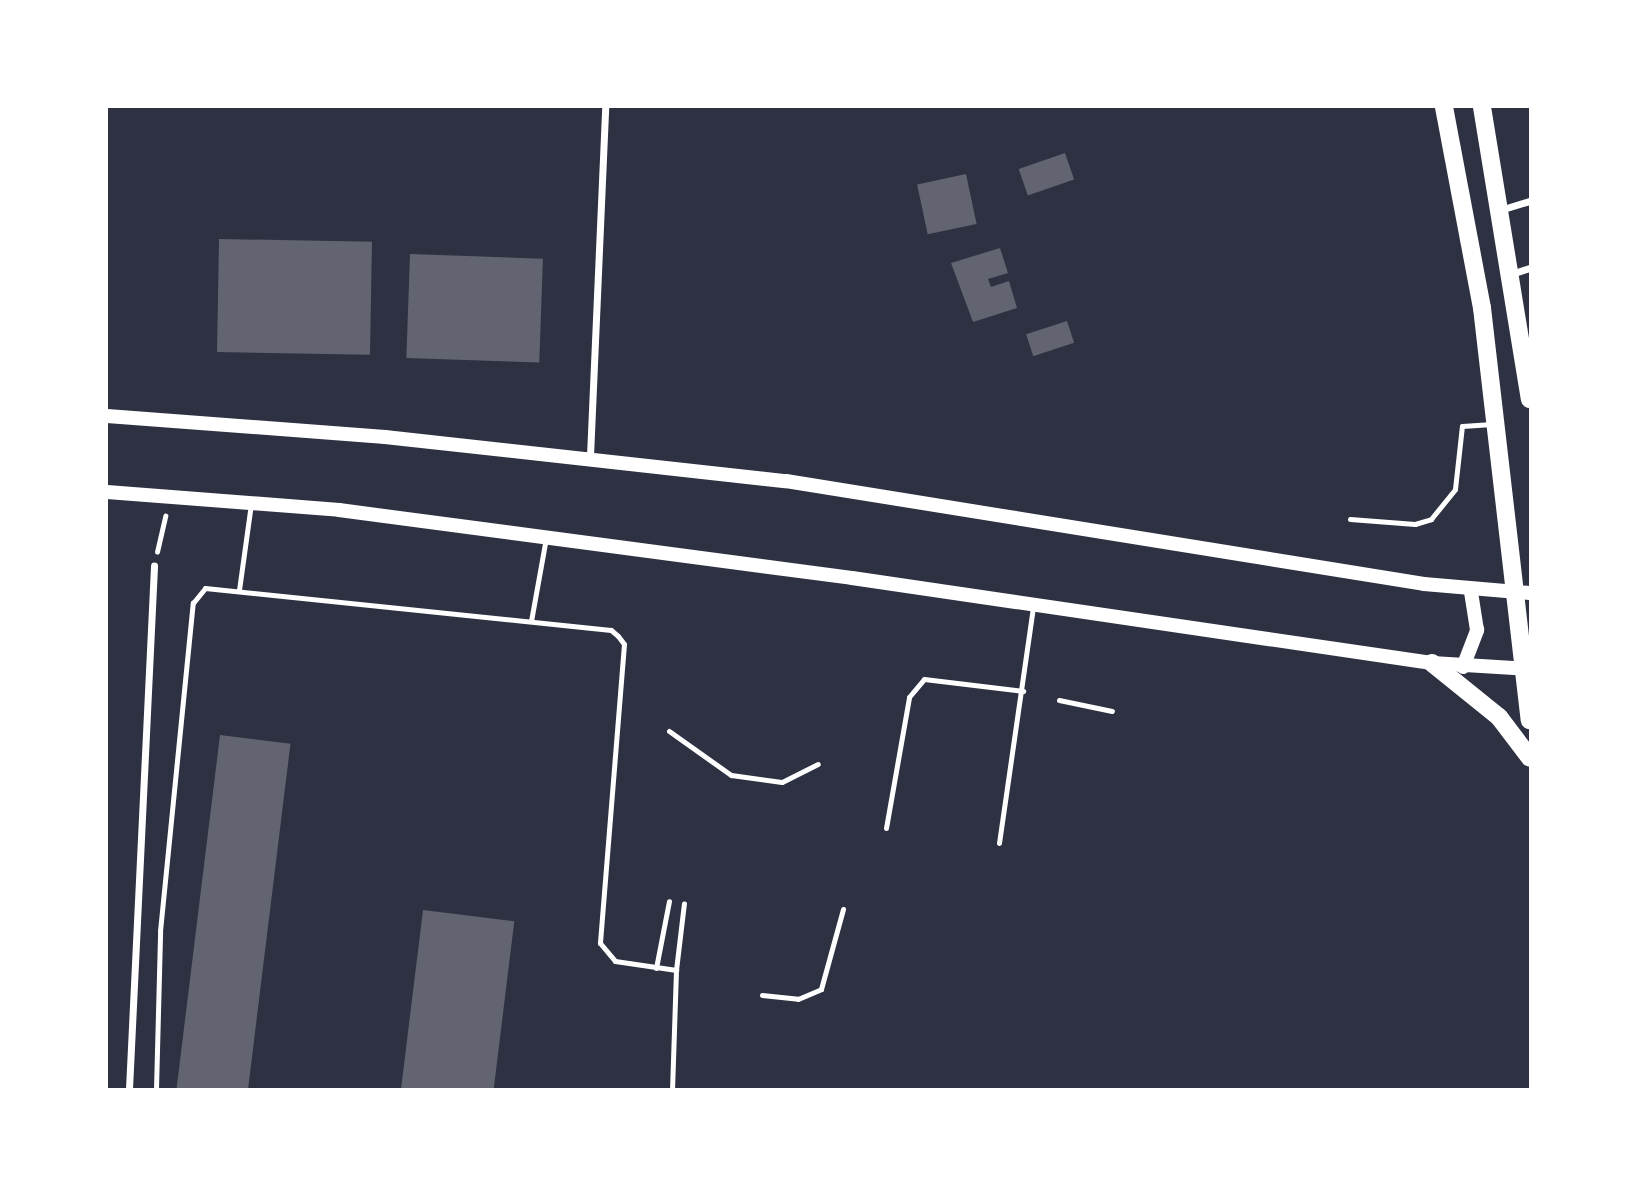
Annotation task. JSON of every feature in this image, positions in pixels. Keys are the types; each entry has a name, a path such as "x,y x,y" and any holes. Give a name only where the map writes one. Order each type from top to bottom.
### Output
{"main road":[{"path":"1444,107 1482,308 1495,425 1522,593 1530,720"},
{"path":"1482,107 1530,399"},
{"path":"107,416 590,456 786,481 1471,591 1522,593"},
{"path":"107,492 251,502 546,537 1432,663 1526,670"},
{"path":"1463,667 1477,630 1471,591"},
{"path":"1432,663 1489,707 1530,758"}],"street":[{"path":"590,456 605,107"},
{"path":"1499,210 1530,201"},
{"path":"1510,274 1530,268"},
{"path":"129,1089 154,566"}],"lane":[{"path":"1350,519 1415,524 1431,519 1455,489 1464,424 1495,425"},
{"path":"239,590 251,502"},
{"path":"531,621 546,537"},
{"path":"156,1089 160,931 193,603 205,588 611,630 624,644 600,943 615,961 676,970"},
{"path":"999,843 1023,691 1033,606"},
{"path":"886,828 909,697 924,679 1023,691"},
{"path":"1059,700 1112,711"},
{"path":"669,731 731,775 782,782 818,764"},
{"path":"656,968 669,901"},
{"path":"672,1089 676,970 684,903"},
{"path":"762,995 798,999 821,989 843,909"}],"path":[{"path":"154,566 166,495"}],"building":[{"path":"1065,153 1074,179 1028,195 1019,169"},
{"path":"966,174 977,224 928,234 917,184"},
{"path":"219,239 372,242 370,355 217,352"},
{"path":"1000,248 1008,273 988,279 991,287 1009,281 1017,308 973,322 951,263"},
{"path":"410,254 543,259 539,363 406,358"},
{"path":"1067,321 1074,343 1033,356 1026,334"},
{"path":"220,735 290,744 248,1089 177,1089"},
{"path":"423,910 514,921 494,1089 401,1089"}]}
